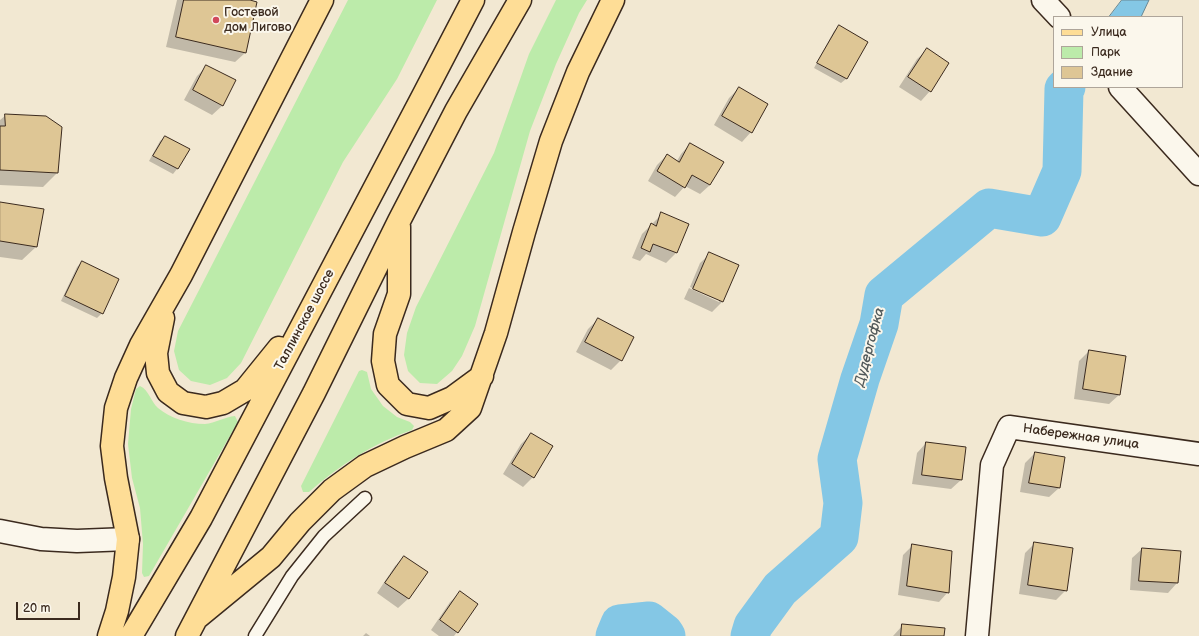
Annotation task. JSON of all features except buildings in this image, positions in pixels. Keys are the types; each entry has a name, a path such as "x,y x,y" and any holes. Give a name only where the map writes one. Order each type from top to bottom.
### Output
{"main road":[{"path":"109,636 117,611 124,577 128,539 116,478 112,446 116,408 126,378 141,345 166,302 322,0"},
{"name":"Таллинское шоссе","path":"131,636 201,518 473,0"},
{"path":"187,636 314,393 399,221 456,111 520,0"},
{"path":"198,617 271,557 300,522 332,490 365,466 405,446 446,430 470,408 496,333 551,141 578,72 614,0"},
{"path":"399,221 400,294 385,334 383,361 388,385 406,404 429,408 452,398 482,376"},
{"path":"166,302 156,352 158,373 168,392 184,403 206,407 223,403 245,390 312,306"}],"street":[{"path":"1043,0 1058,16"},
{"path":"1121,88 1199,174"},
{"name":"Набережная улица","path":"977,636 992,465 1009,427 1199,454"},
{"path":"0,531 41,540 77,541 128,539"}],"lane":[{"path":"255,636 292,576 324,536 366,498"}],"green space":[{"path":"348,0 437,0 397,79 343,162 241,363 227,378 210,385 191,381 179,370 174,351 178,331"},
{"path":"556,0 587,0 579,13 556,64 530,131 475,326 462,356 452,371 437,384 420,383 408,371 404,355 407,333 416,307 494,153 529,54"},
{"path":"362,370 367,372 371,389 383,406 397,417 410,422 414,426 412,430 370,448 345,464 309,492 303,492 301,486 359,371"},
{"path":"140,386 146,390 158,408 168,415 180,420 205,424 235,416 238,422 149,576 144,577 142,573 143,544 140,508 132,478 128,444 131,409 136,389"}],"water":[{"path":"1122,0 1149,0 1141,16 1110,16"}],"waterway":[{"name":"Дудергофка","path":"750,636 753,626 780,589 839,537 843,503 837,459 860,379 879,324 884,295 989,208 1042,217 1062,171 1065,88"},
{"name":"Дудергофка","path":"615,636 620,624 649,621 666,636"}],"place":[{"name":"Гостевой дом Лигово","path":"216,20"}]}
